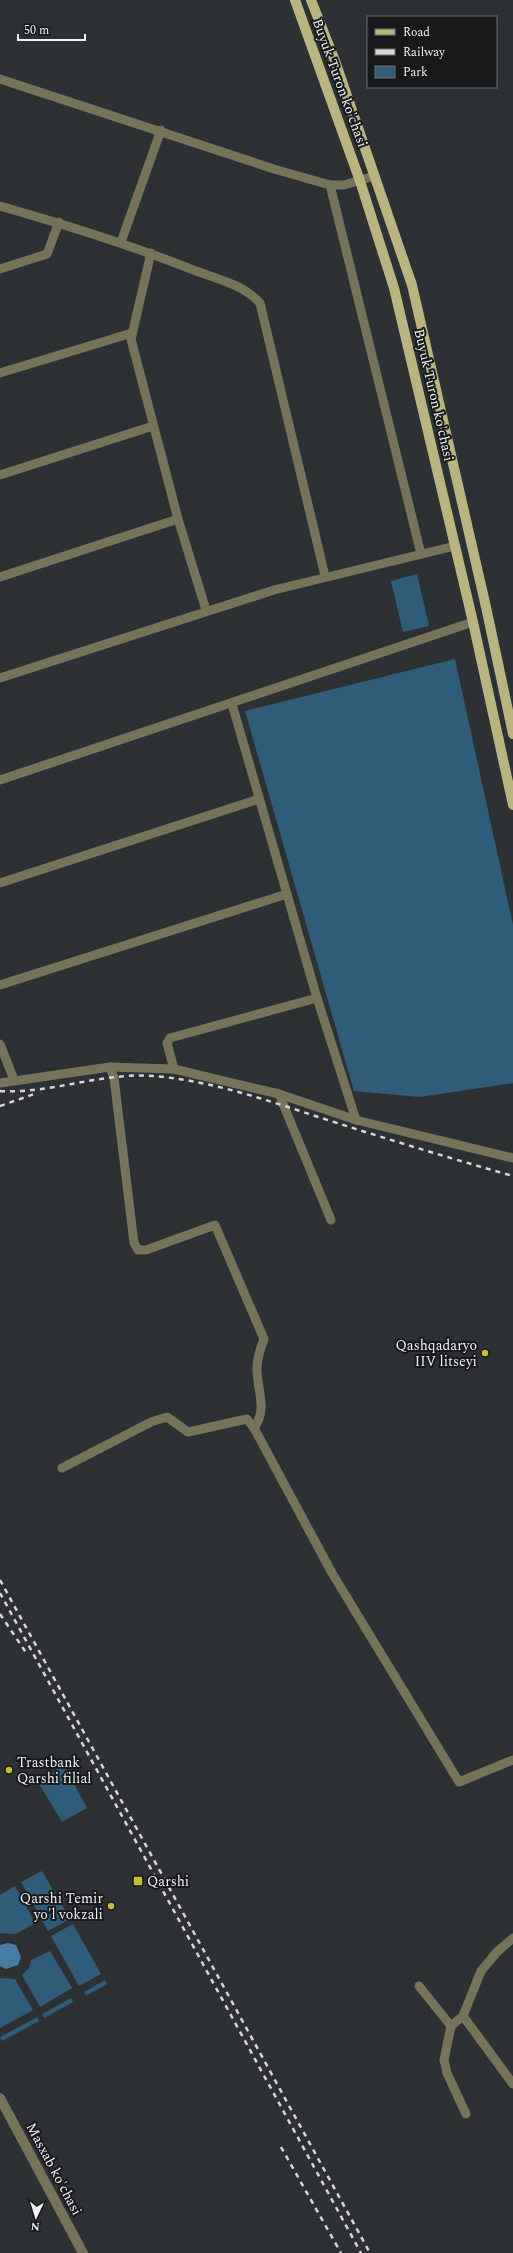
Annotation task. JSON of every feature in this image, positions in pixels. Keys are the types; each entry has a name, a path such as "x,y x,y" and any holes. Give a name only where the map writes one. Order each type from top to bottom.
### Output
{"main road":[{"name":"Buyuk Turon ko'chasi","path":"295,0 360,181 394,288 456,546 513,806"},
{"name":"Buyuk Turon ko'chasi","path":"311,0 334,61 412,285 486,607 513,734"}],"street":[{"path":"0,79 161,130 274,169 330,185 344,185 374,176"},
{"path":"121,242 161,130"},
{"path":"330,185 421,554"},
{"path":"0,206 59,222 151,253 246,291 260,303 325,576"},
{"path":"0,269 47,254 59,222"},
{"path":"151,253 131,340 178,519 206,610"},
{"path":"0,373 132,333"},
{"path":"0,475 153,426"},
{"path":"0,577 178,519"},
{"path":"0,678 206,610 325,576 456,546"},
{"path":"0,780 232,704 473,622"},
{"path":"232,704 317,998 356,1120"},
{"path":"0,883 259,799"},
{"path":"0,985 287,894"},
{"path":"174,1070 167,1043 170,1038 317,998"},
{"path":"0,1044 14,1080"},
{"path":"110,1067 114,1078 134,1243 138,1250 146,1250 215,1225 264,1339 258,1354 257,1371 262,1409 260,1420 254,1428"},
{"path":"0,1083 110,1067 174,1070 279,1094 356,1120 513,1158"},
{"path":"279,1094 331,1220"},
{"path":"62,1468 151,1422 167,1417 188,1432 247,1419 254,1428 332,1573 459,1782 513,1760"},
{"path":"466,2114 447,2073 444,2060 451,2026 463,2016 481,1971 497,1952 513,1938"},
{"path":"419,1986 451,2026"},
{"path":"463,2016 513,2084"},
{"name":"Masxab ko'chasi","path":"0,2098 83,2253"}],"green space":[{"path":"417,574 429,626 403,632 391,581"},
{"path":"455,659 513,925 513,1083 420,1097 354,1091 245,711"},
{"path":"64,1765 87,1808 62,1822 38,1782"},
{"path":"42,1871 70,1919 48,1931 21,1882"},
{"path":"15,1886 35,1923 16,1934 0,1933 0,1895"},
{"path":"73,1924 101,1974 79,1986 51,1936"},
{"path":"50,1951 72,1988 40,2007 22,1975 29,1968 31,1960"},
{"path":"0,1978 15,1979 33,2010 0,2028"},
{"path":"105,1980 107,1984 86,1996 84,1992"},
{"path":"71,1998 73,2002 44,2018 42,2014"},
{"path":"37,2017 39,2021 2,2041 0,2037"}],"shaded area":[{"path":"8,1943 16,1945 21,1957 18,1965 6,1969 0,1966 0,1945"}],"railway":[{"path":"0,1091 19,1091 57,1087 115,1077 153,1076 176,1079 222,1088 267,1100 401,1143 513,1176"},
{"path":"0,1106 37,1093"},
{"path":"0,1580 370,2253"},
{"path":"0,1593 361,2253"},
{"path":"0,1614 27,1654"},
{"path":"281,2147 341,2253"}],"place":[{"name":"Qashqadaryo IIV litseyi","path":"485,1353"},
{"name":"Trastbank Qarshi filial","path":"9,1770"},
{"name":"Qarshi","path":"138,1881"},
{"name":"Qarshi Temir yo'l vokzali","path":"111,1906"}]}
